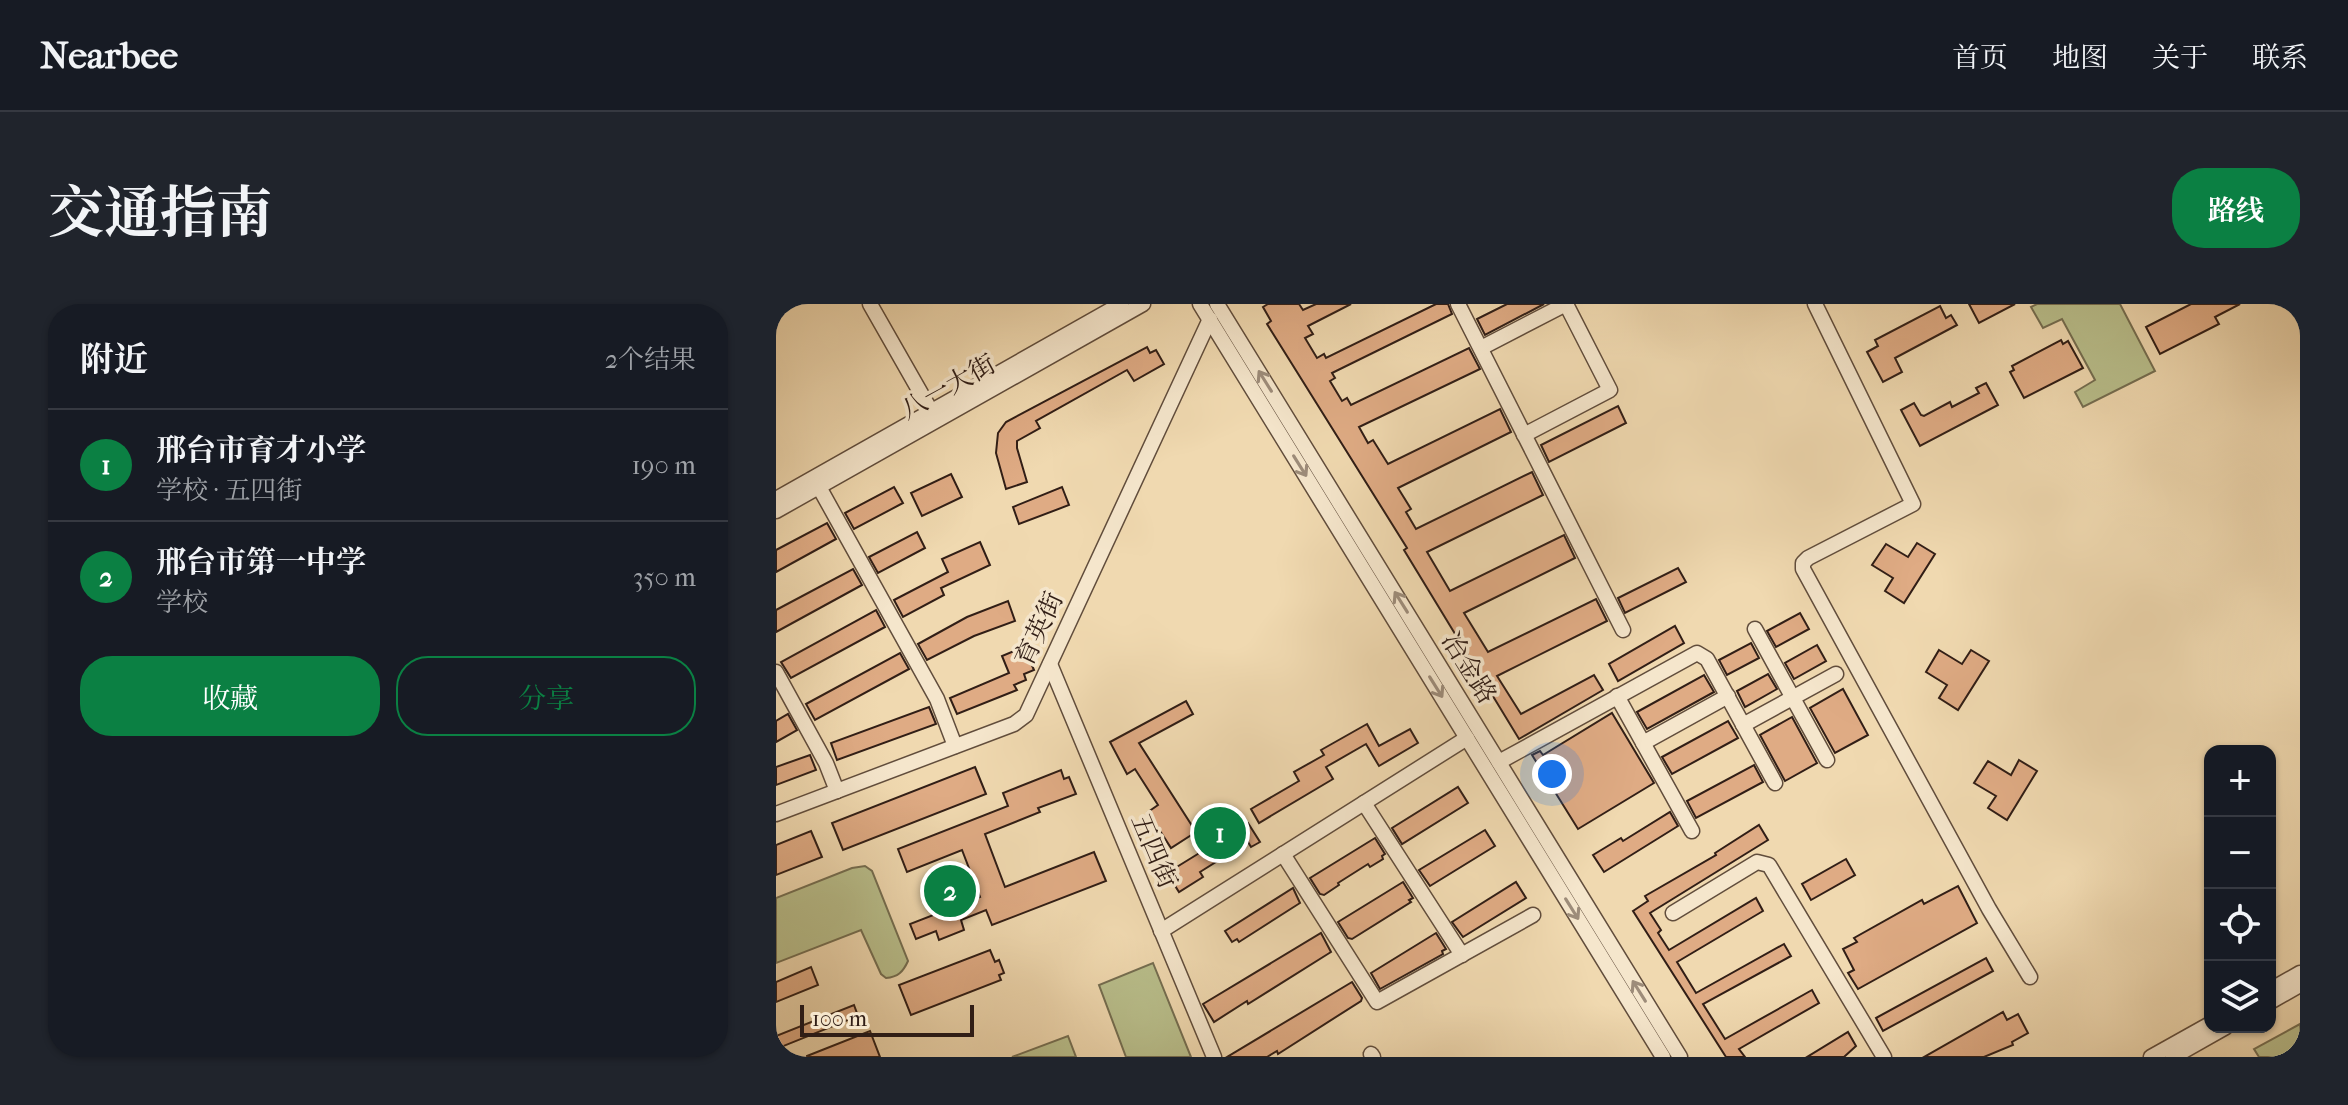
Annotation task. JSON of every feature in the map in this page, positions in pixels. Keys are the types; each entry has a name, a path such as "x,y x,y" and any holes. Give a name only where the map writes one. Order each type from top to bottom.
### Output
{"street":[{"path":"870,304 931,411"},
{"name":"八一大街","path":"776,499 1121,304"},
{"name":"八一大街","path":"776,511 1143,304"},
{"name":"冶金路","path":"1200,304 1663,1057"},
{"name":"冶金路","path":"1217,304 1680,1057"},
{"path":"1458,304 1623,630"},
{"path":"1481,348 1566,304 1610,390 1524,435"},
{"path":"1815,304 1913,504 1808,558 1803,563 1803,569 1989,909 2030,977"},
{"name":"育英街","path":"776,814 955,746 1026,715 1210,319"},
{"path":"819,487 937,699 955,746"},
{"path":"1755,629 1827,760"},
{"path":"1499,762 1697,653 1707,659 1775,783"},
{"name":"五四街","path":"1050,664 1214,1057"},
{"path":"776,672 826,763 837,791"},
{"path":"1743,725 1836,674"},
{"path":"1617,696 1692,831"},
{"path":"1643,743 1728,696"},
{"path":"1161,931 1467,738"},
{"path":"1364,803 1462,955"},
{"path":"1283,854 1377,1002 1533,915"},
{"path":"1673,913 1757,862 1769,865 1884,1057"},
{"path":"2276,987 2300,973"},
{"path":"2276,999 2300,985"},
{"path":"2151,1057 2204,1027"},
{"path":"2173,1057 2215,1033"}],"green space":[{"path":"2037,304 2120,304 2155,371 2083,407 2075,392 2095,380 2062,319 2043,328 2031,307"},
{"path":"865,866 872,871 908,961 902,971 886,978 881,974 861,930 776,963 776,898 852,868"},
{"path":"1153,963 1191,1057 1126,1057 1099,985"},
{"path":"2300,1024 2300,1057 2259,1057 2254,1049"},
{"path":"1068,1036 1076,1057 1012,1057"}],"building":[{"path":"1268,304 1299,304 1303,310 1316,304 1351,304 1308,326 1313,334 1305,338 1317,358 1324,354 1326,358 1436,304 1448,304 1452,314 1332,373 1335,378 1330,381 1342,401 1347,398 1351,405 1469,348 1480,369 1359,427 1368,443 1373,440 1388,464 1500,409 1511,432 1398,488 1411,509 1406,512 1416,529 1532,472 1543,495 1427,552 1450,591 1564,535 1575,558 1464,613 1488,652 1596,599 1607,621 1497,676 1521,714 1594,675 1603,690 1519,739 1404,550 1407,548 1267,324 1271,321 1263,307"},
{"path":"1507,304 1544,304 1485,335 1477,319"},
{"path":"1969,304 2015,304 1979,323"},
{"path":"2191,304 2240,304 2215,317 2219,324 2160,354 2146,327"},
{"path":"1940,306 1946,318 1951,315 1957,325 1895,358 1902,372 1883,382 1867,352 1878,346 1875,340"},
{"path":"2061,340 2063,344 2068,341 2083,368 2024,398 2010,372 2014,370 2012,366"},
{"path":"1147,347 1150,353 1156,350 1164,364 1134,381 1127,370 1036,421 1040,428 1017,441 1027,482 1006,489 996,453 998,433 1006,422"},
{"path":"1986,383 1998,405 1920,446 1901,410 1914,403 1924,416 1950,402 1952,407 1979,393 1976,388"},
{"path":"1618,406 1626,423 1549,462 1541,445"},
{"path":"951,474 962,497 922,516 911,493"},
{"path":"894,487 903,503 854,529 845,513"},
{"path":"1062,487 1069,505 1019,524 1013,507"},
{"path":"827,523 836,539 776,572 776,550"},
{"path":"917,532 925,548 878,573 869,557"},
{"path":"980,542 990,565 941,588 944,595 903,617 894,600 948,572 942,559"},
{"path":"1917,543 1935,554 1904,603 1885,591 1893,578 1872,565 1886,544 1908,557"},
{"path":"1678,568 1686,582 1625,613 1618,598"},
{"path":"853,569 862,585 776,632 776,610"},
{"path":"1008,601 1015,621 974,636 927,660 918,644 967,617"},
{"path":"876,610 885,627 791,678 781,662"},
{"path":"1800,613 1809,629 1776,647 1767,631"},
{"path":"1675,626 1684,643 1618,681 1609,664"},
{"path":"1751,643 1759,658 1727,675 1719,660"},
{"path":"1817,645 1826,661 1794,679 1785,663"},
{"path":"1024,647 1034,670 1024,674 1026,680 1014,685 1017,690 957,714 950,698 1009,673 1002,656"},
{"path":"1939,650 1962,664 1971,650 1989,661 1958,710 1939,698 1947,685 1926,672"},
{"path":"900,653 909,669 815,720 806,704"},
{"path":"1768,674 1777,689 1745,707 1737,691"},
{"path":"1704,675 1714,692 1647,729 1637,712"},
{"path":"1843,689 1868,735 1835,753 1810,708"},
{"path":"1186,701 1193,714 1139,743 1196,832 1171,848 1148,812 1158,805 1135,769 1127,774 1110,742"},
{"path":"929,707 936,724 837,760 831,743"},
{"path":"1612,713 1654,783 1578,829 1532,755 1540,751 1543,755"},
{"path":"788,714 797,730 776,742 776,721"},
{"path":"1792,717 1817,763 1785,781 1760,735"},
{"path":"1728,721 1738,738 1672,774 1662,757"},
{"path":"1367,724 1379,746 1410,729 1418,743 1379,766 1366,744 1326,767 1333,779 1259,823 1251,809 1299,781 1294,772 1324,755 1321,750"},
{"path":"810,755 816,770 776,785 776,767"},
{"path":"2019,760 2037,771 2007,820 1988,808 1996,796 1974,783 1988,761 2011,775"},
{"path":"1754,765 1763,782 1696,818 1687,801"},
{"path":"975,767 986,794 843,850 832,823"},
{"path":"1061,770 1064,779 1069,777 1076,794 1038,808 1040,812 985,834 1005,887 1094,852 1106,881 992,925 986,910 961,920 964,930 939,940 936,931 916,939 910,924 980,897 962,850 907,872 898,849 1008,806 1003,793"},
{"path":"1458,787 1468,803 1402,844 1392,828"},
{"path":"1670,812 1678,826 1604,872 1593,855 1621,838 1623,841"},
{"path":"1248,823 1260,842 1251,847 1248,842 1200,872 1203,877 1179,892 1167,873"},
{"path":"1759,825 1768,840 1650,913 1669,950 1756,898 1763,911 1677,962 1696,993 1784,944 1791,956 1703,1004 1725,1039 1812,990 1819,1003 1739,1049 1745,1057 1726,1057 1633,911 1648,901 1645,896 1716,855"},
{"path":"1485,830 1495,846 1430,886 1419,870"},
{"path":"811,831 822,857 776,875 776,845"},
{"path":"1375,838 1385,854 1383,859 1370,867 1368,864 1324,895 1320,894 1310,878"},
{"path":"1846,859 1855,875 1811,900 1802,884"},
{"path":"1403,882 1413,898 1409,900 1411,902 1352,939 1348,938 1338,922"},
{"path":"1516,882 1526,898 1463,937 1452,922"},
{"path":"1958,886 1977,923 1858,989 1848,973 1854,970 1843,949 1857,942 1854,938 1922,900 1924,904"},
{"path":"1293,888 1300,903 1239,942 1237,939 1232,942 1225,931"},
{"path":"1321,933 1331,952 1214,1022 1203,1004"},
{"path":"1436,933 1446,949 1442,951 1443,954 1380,989 1371,973"},
{"path":"990,950 995,962 999,960 1004,973 999,975 1001,980 911,1015 899,985"},
{"path":"1986,958 1993,971 1883,1031 1876,1018"},
{"path":"811,967 818,985 776,1002 776,982"},
{"path":"1352,982 1361,1001 1278,1054 1277,1051 1267,1057 1227,1057"},
{"path":"854,1005 858,1016 776,1049 776,1036"},
{"path":"2003,1012 2007,1020 2018,1014 2028,1033 2012,1042 2013,1045 1984,1057 1924,1057"},
{"path":"870,1031 880,1057 807,1057 807,1056"},
{"path":"1848,1032 1856,1046 1844,1057 1807,1057"}],"place":[{"name":"邢台市育才小学","path":"1220,833"},
{"name":"邢台市第一中学","path":"950,891"}]}
